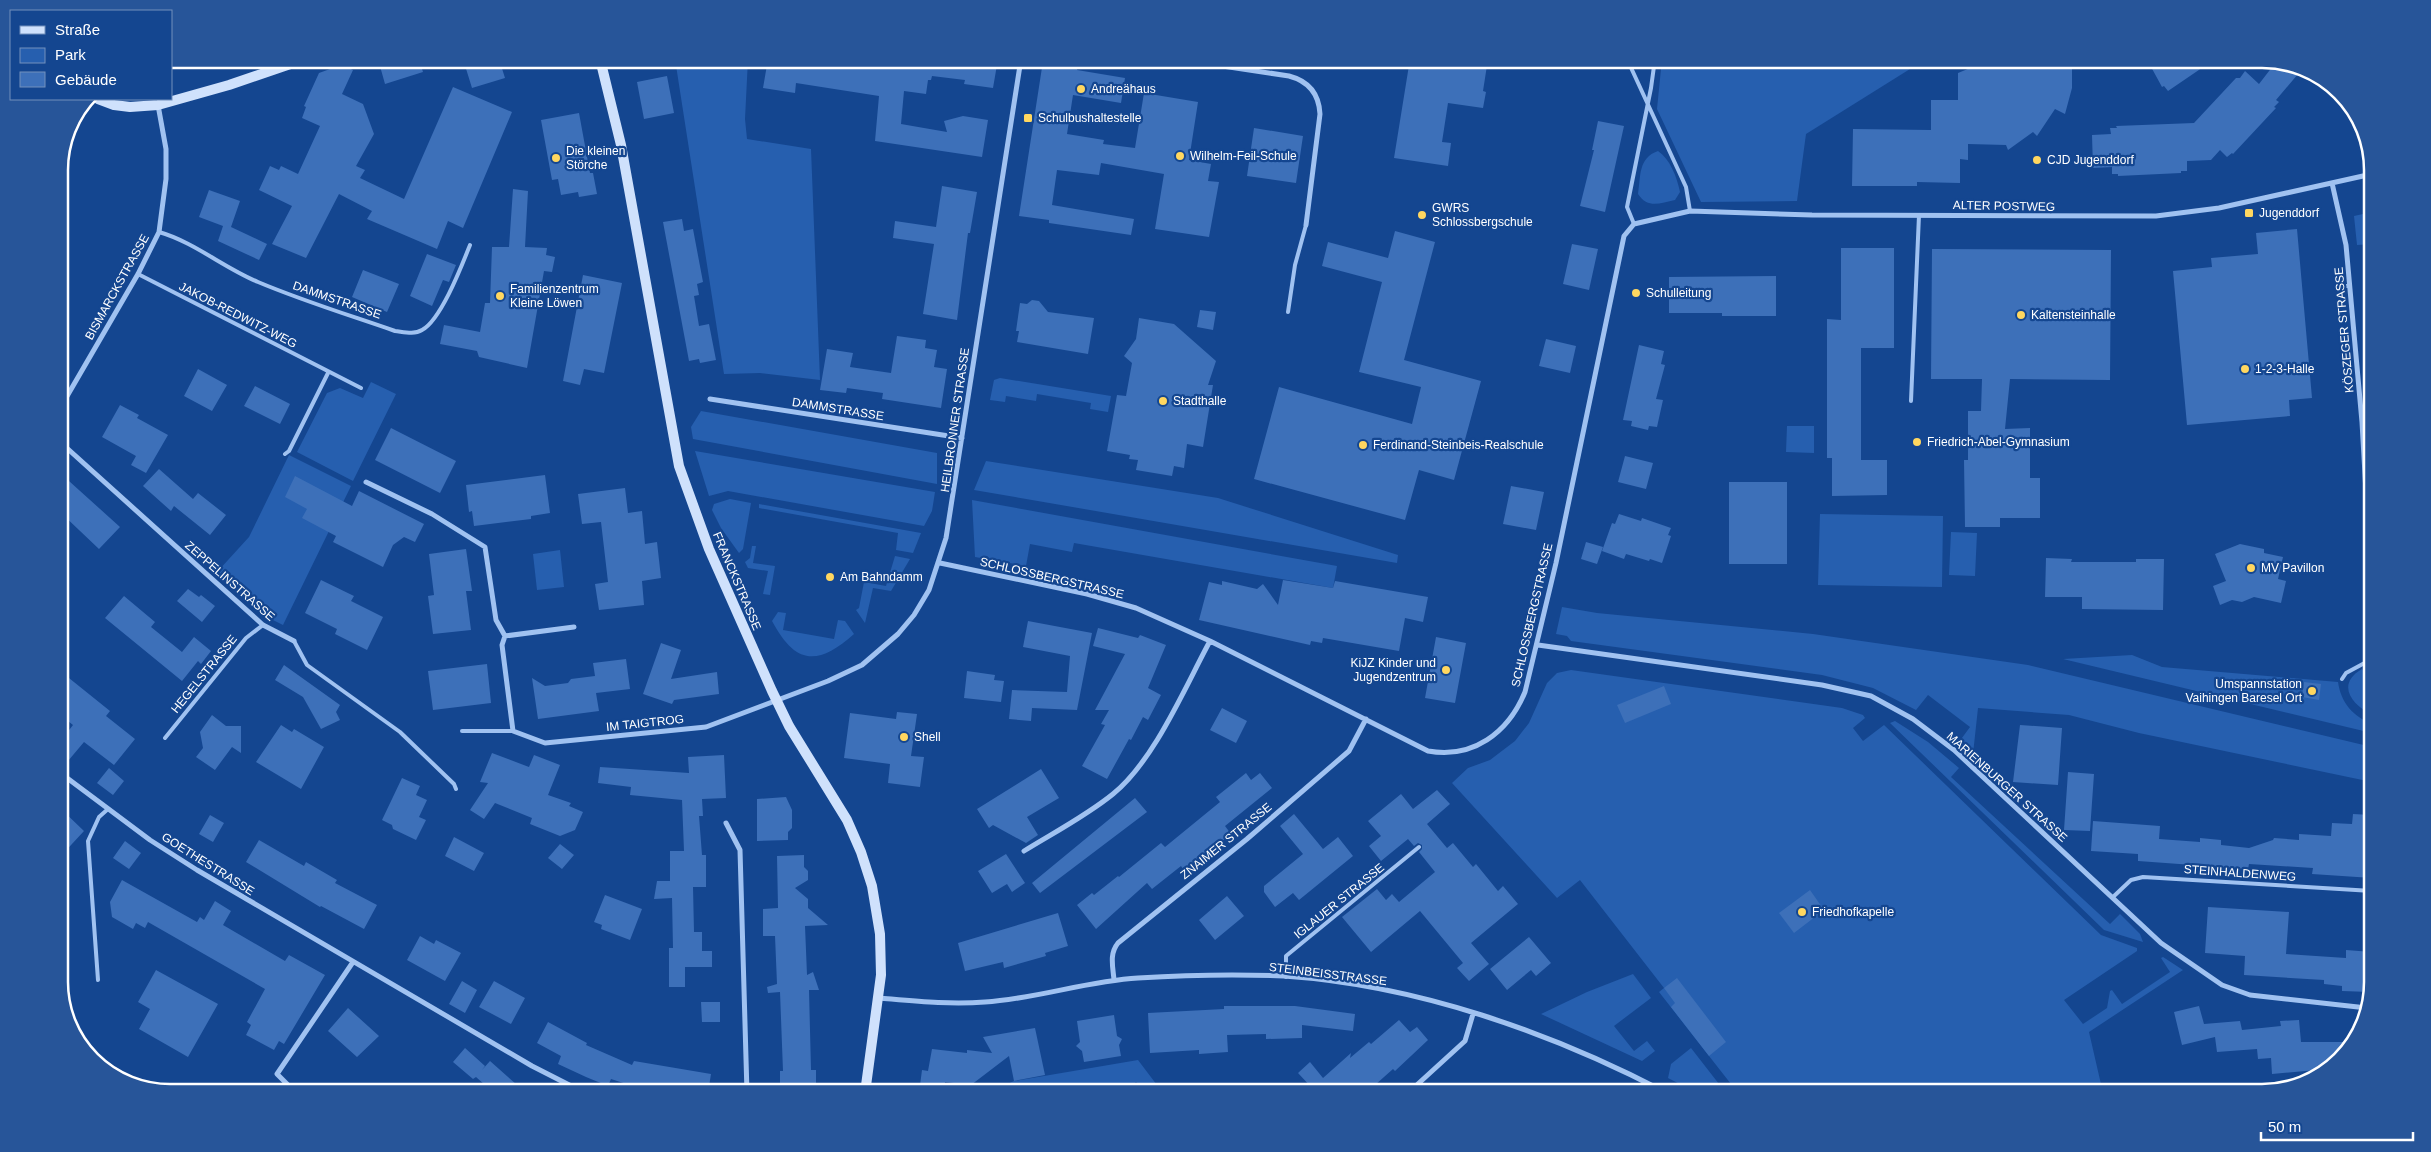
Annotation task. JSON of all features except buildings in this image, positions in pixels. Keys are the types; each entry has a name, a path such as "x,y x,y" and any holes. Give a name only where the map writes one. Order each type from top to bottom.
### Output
{"street":[{"path":"101,100 114,105 130,107 158,105 229,85 279,68"},
{"name":"FRANCKSTRASSE","path":"602,68 621,145 679,466 708,549 777,701 789,726 840,807 866,868 880,934 879,998 866,1084"},
{"name":"HEILBRONNER STRASSE","path":"777,701 846,674 877,654 914,615 929,590 940,563 954,499 1020,68"},
{"path":"1236,68 1289,76 1300,80 1314,92 1319,102 1320,114 1306,225"},
{"name":"BISMARCKSTRASSE","path":"68,395 138,274 159,232 166,179 166,149 158,105"},
{"name":"ALTER POSTWEG","path":"1634,224 1690,211 1919,215 2156,216 2219,208 2363,176"},
{"name":"KÖSZEGER STRASSE","path":"2332,183 2346,245 2363,446"},
{"name":"SCHLOSSBERGSTRASSE","path":"940,563 1087,594 1136,608 1210,641 1428,751 1452,753 1476,748 1500,731 1516,710 1525,692 1538,645 1555,567 1624,236 1634,224"},
{"name":"DAMMSTRASSE","path":"710,399 962,438"},
{"name":"ZEPPELINSTRASSE","path":"68,449 262,625 294,641"},
{"path":"366,482 432,514 485,547 496,620 505,636 502,645 512,731"},
{"path":"505,636 574,627"},
{"path":"1024,851 1096,807 1131,776 1159,735 1210,641"},
{"name":"MARIENBURGER STRASSE","path":"1538,645 1822,685 1870,696 1914,719 1954,750 2161,943 2222,985 2236,992 2250,995 2361,1007"},
{"name":"IM TAIGTROG","path":"512,731 545,743 706,727 777,701"},
{"name":"ZNAIMER STRASSE","path":"1114,980 1112,956 1113,949 1118,943 1247,839 1349,751 1366,720"},
{"name":"GOETHESTRASSE","path":"68,779 108,809 197,870 561,1084"},
{"path":"726,823 740,850 747,1084"},
{"path":"287,1084 277,1074 353,962"},
{"name":"STEINBEISSTRASSE","path":"879,998 940,1003 985,1002 1114,980 1214,974 1286,976 1377,989 1525,1029 1648,1084"},
{"path":"1418,1084 1465,1041 1473,1014"}],"lane":[{"path":"1631,68 1686,187 1690,211"},
{"path":"1634,224 1627,207 1654,68"},
{"path":"1911,401 1919,215"},
{"path":"1288,312 1295,264 1306,225"},
{"name":"DAMMSTRASSE","path":"159,232 171,236 228,268 258,282 344,313 410,333 423,330 434,319 457,276 470,245"},
{"name":"JAKOB-REDWITZ-WEG","path":"138,274 328,373 361,388"},
{"path":"2339,286 2350,286"},
{"path":"285,454 328,373"},
{"name":"HEGELSTRASSE","path":"165,738 246,638 262,625"},
{"name":"ZEPPELINSTRASSE","path":"294,641 307,665 400,732 454,784 456,790"},
{"path":"2342,679 2346,673 2364,664"},
{"name":"IM TAIGTROG","path":"462,731 512,731"},
{"path":"98,980 88,841 99,817 108,809"},
{"name":"IGLAUER STRASSE","path":"1286,976 1286,956 1419,847"},
{"name":"STEINHALDENWEG","path":"2113,897 2131,880 2143,877 2364,891"}],"green space":[{"path":"676,68 748,68 745,119 747,139 811,149 820,380 760,373 724,374"},
{"path":"1661,68 1912,68 1806,134 1797,201 1701,202 1657,109"},
{"path":"1658,151 1672,169 1680,192 1675,200 1655,204 1646,202 1638,194 1640,174 1644,163 1647,158"},
{"path":"2363,214 2363,245 2357,245 2354,216"},
{"path":"1000,378 1111,396 1108,412 1090,409 1091,403 1037,394 1036,401 1006,396 1005,402 990,400 994,380"},
{"path":"371,382 396,394 353,481 297,452 327,393 340,388 363,398"},
{"path":"701,411 937,453 937,484 693,439 691,427"},
{"path":"1787,426 1814,426 1814,453 1786,452"},
{"path":"695,451 935,492 932,511 924,526 728,491 709,496"},
{"path":"289,455 351,486 283,625 265,616 218,571 249,537"},
{"path":"986,461 1218,498 1398,555 1397,563 974,490"},
{"path":"730,499 751,503 743,549 739,553 721,528 712,510 714,504"},
{"path":"972,500 1337,566 1333,588 1074,543 1072,552 1030,544 1026,566 975,557"},
{"path":"759,504 921,533 913,553 896,550 898,533 759,508"},
{"path":"1820,514 1943,516 1942,587 1818,585"},
{"path":"1951,532 1977,533 1975,576 1949,575"},
{"path":"752,546 756,546 753,563 775,566 770,595 763,594 768,571 748,568 745,562 750,558"},
{"path":"560,550 564,587 537,590 533,554"},
{"path":"895,556 910,559 891,591 873,588 865,623 856,610 859,608 864,582 886,586"},
{"path":"1562,607 1597,613 1813,634 2028,665 2364,745 2364,780 2139,733 2069,715 1978,708 1973,754 1959,742 1970,727 1928,695 1916,710 1873,688 1822,675 1571,641 1567,636 1556,634"},
{"path":"778,612 786,613 783,630 834,639 838,620 845,621 854,634 829,652 818,656 808,656 798,653 789,646 781,635 772,621"},
{"path":"2132,655 2162,667 2338,682 2342,696 2349,708 2364,720 2364,731 2063,659"},
{"path":"2362,669 2364,671 2364,710 2349,694 2348,687 2354,675"},
{"path":"1571,670 1842,708 1863,715 1865,718 1853,728 1863,741 1884,725 2101,935 2137,948 2137,951 2064,1000 2083,1024 2107,1008 2110,991 2112,990 2122,1004 2170,972 2161,958 2163,957 2183,970 2089,1032 2101,1084 1731,1084 1659,992 1664,988 1580,880 1557,898 1452,783 1468,768 1490,760 1515,741 1529,723 1547,683 1557,673"},
{"path":"1895,721 1928,742 1959,768 1951,777 2110,924 2120,914 2140,934 2143,942 2104,930 1890,723"},
{"path":"1633,974 1651,998 1614,1026 1634,1051 1647,1041 1655,1051 1642,1061 1541,1014 1587,992"},
{"path":"1691,1048 1719,1084 1680,1084 1668,1078 1671,1064"},
{"path":"1138,1060 1156,1084 1138,1084 1136,1082 1134,1084 1007,1084 1014,1081"}],"place":[{"name":"Andreähaus","path":"1081,89"},
{"name":"Schulbushaltestelle","path":"1028,118"},
{"name":"Wilhelm-Feil-Schule","path":"1180,156"},
{"name":"Die kleinen Störche","path":"556,158"},
{"name":"CJD Jugenddorf","path":"2037,160"},
{"name":"Jugenddorf","path":"2249,213"},
{"name":"GWRS Schlossbergschule","path":"1422,215"},
{"name":"Schulleitung","path":"1636,293"},
{"name":"Familienzentrum Kleine Löwen","path":"500,296"},
{"name":"Kaltensteinhalle","path":"2021,315"},
{"name":"1-2-3-Halle","path":"2245,369"},
{"name":"Stadthalle","path":"1163,401"},
{"name":"Friedrich-Abel-Gymnasium","path":"1917,442"},
{"name":"Ferdinand-Steinbeis-Realschule","path":"1363,445"},
{"name":"MV Pavillon","path":"2251,568"},
{"name":"Am Bahndamm","path":"830,577"},
{"name":"KiJZ Kinder und Jugendzentrum","path":"1446,670"},
{"name":"Umspannstation Vaihingen Baresel Ort","path":"2312,691"},
{"name":"Shell","path":"904,737"},
{"name":"Friedhofkapelle","path":"1802,912"}]}
